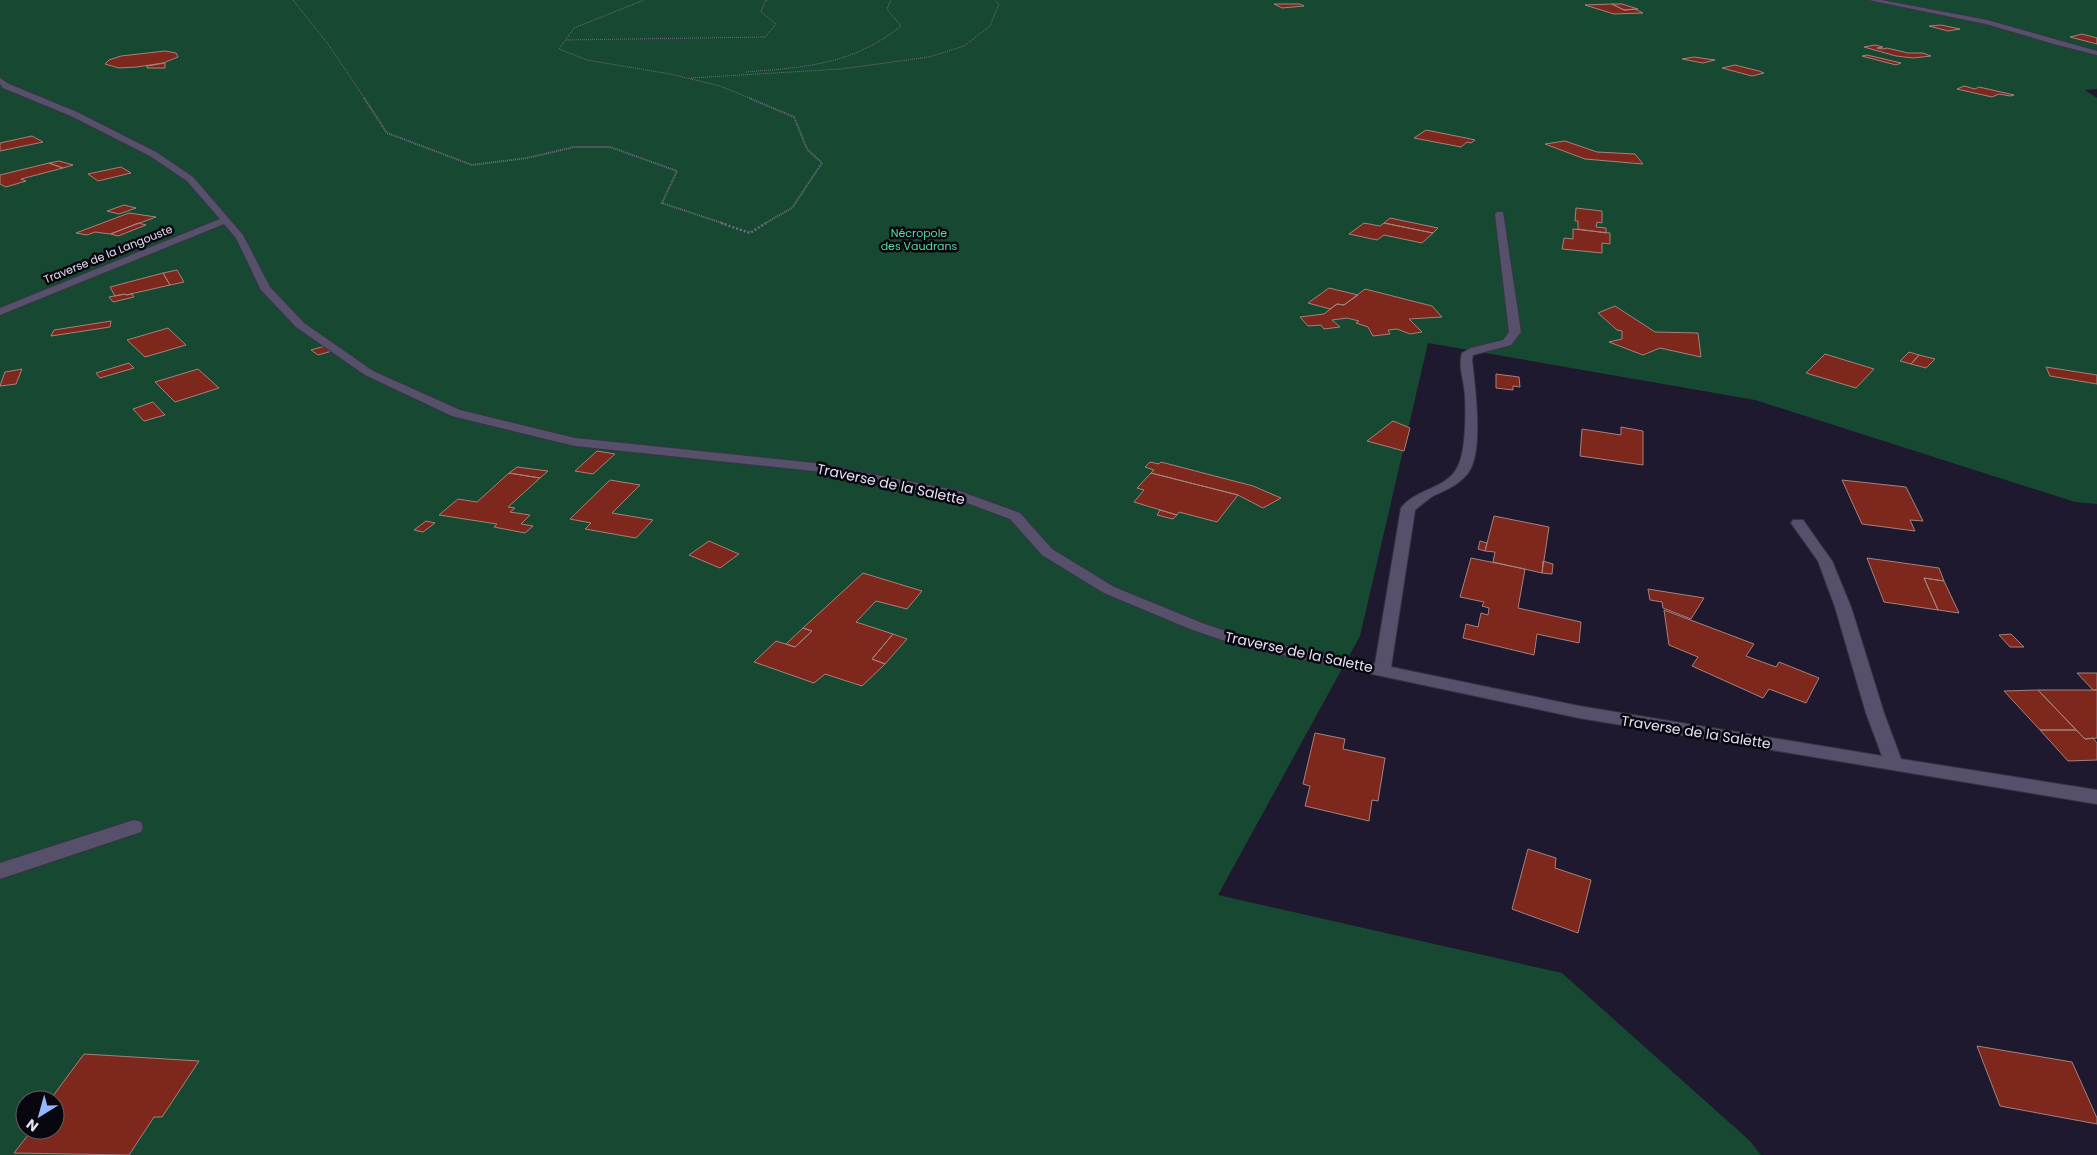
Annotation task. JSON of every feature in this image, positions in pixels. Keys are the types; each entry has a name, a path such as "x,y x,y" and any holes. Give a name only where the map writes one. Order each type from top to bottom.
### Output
{"street":[{"path":"1872,0 1987,22 2097,53"},
{"name":"Traverse de la Salette","path":"0,80 6,86 74,114 153,154 190,179 240,237 265,288 300,325 369,373 456,414 575,442 814,467 954,494 1015,516 1047,552 1109,590 1196,626 1240,641 1579,712 2097,798"},
{"path":"1382,670 1408,508 1427,494 1446,486 1463,471 1469,454 1471,397 1466,360 1468,353 1506,343 1515,332 1500,214"},
{"name":"Traverse de la Langouste","path":"0,312 226,220"},
{"path":"1798,522 1825,562 1843,607 1875,713 1895,765"},
{"path":"0,871 134,827"}],"path":[{"path":"293,0 328,44 387,133 472,165 527,158 574,147 610,147 677,171 662,202 750,233 792,208 822,163 807,149 794,117 720,86 688,78 587,60 559,49 574,28 644,0"},
{"path":"565,40 765,36 776,24 760,12 765,1 768,0"},
{"path":"688,78 798,67 854,56 888,38 901,26 887,9 891,0"},
{"path":"688,78 841,69 929,57 964,46 990,26 999,4 995,0"}],"green space":[{"name":"Nécropole des Vaudrans","path":"0,0 2097,0 2097,89 2085,90 2097,98 2097,504 2075,502 1755,400 1428,343 1360,636 1218,895 1562,973 1750,1141 1761,1155 0,1155"}],"building":[{"path":"1274,4 1300,4 1304,6 1282,8"},
{"path":"1612,4 1624,10 1635,9 1643,13 1614,14 1585,5"},
{"path":"1612,4 1622,4 1638,9 1624,10"},
{"path":"1941,25 1960,29 1948,31 1929,26"},
{"path":"2082,34 2097,38 2097,44 2070,37"},
{"path":"1875,45 1883,47 1877,48 1887,48 1908,53 1923,53 1931,56 1913,58 1896,56 1864,47"},
{"path":"165,51 176,53 178,57 163,63 137,67 119,68 105,64 109,60 121,56"},
{"path":"1867,55 1901,63 1896,65 1862,56"},
{"path":"1694,57 1715,60 1703,63 1682,59"},
{"path":"165,63 165,68 147,68 147,66"},
{"path":"1735,65 1764,73 1752,76 1722,68"},
{"path":"1964,86 1975,89 1979,87 2014,95 1999,94 1992,97 1957,89"},
{"path":"1426,130 1475,140 1471,143 1467,142 1461,147 1414,138"},
{"path":"32,136 43,142 0,151 0,143"},
{"path":"1565,141 1597,152 1635,154 1643,164 1585,159 1545,144"},
{"path":"59,161 73,165 63,168 49,163"},
{"path":"49,163 63,168 21,179 26,181 6,187 0,184 0,175"},
{"path":"121,167 131,173 98,181 88,174"},
{"path":"124,205 136,208 119,214 107,211"},
{"path":"1576,208 1602,211 1602,223 1597,222 1596,227 1606,228 1606,233 1578,229 1578,221 1575,221"},
{"path":"129,213 156,217 110,234 95,232 87,235 76,233"},
{"path":"1390,218 1438,228 1433,233 1384,223"},
{"path":"138,223 146,225 118,236 111,234"},
{"path":"1364,223 1380,226 1384,223 1433,233 1422,243 1384,235 1377,240 1349,234"},
{"path":"1573,229 1610,233 1610,244 1602,243 1602,253 1562,249 1564,238 1573,239"},
{"path":"177,270 184,282 170,285 163,273"},
{"path":"163,273 170,285 115,296 110,287"},
{"path":"1329,288 1358,295 1344,305 1337,304 1330,309 1308,303"},
{"path":"1365,289 1432,306 1442,317 1409,319 1422,332 1410,334 1397,329 1388,330 1390,334 1373,336 1368,327 1356,323 1359,321 1347,318 1332,320 1340,327 1324,329 1321,325 1308,326 1300,317 1324,314 1337,304 1344,305"},
{"path":"132,294 134,297 113,302 109,297"},
{"path":"1615,306 1655,332 1698,333 1701,357 1660,348 1643,355 1609,342 1622,339 1622,331 1617,330 1598,313"},
{"path":"111,321 110,327 51,336 54,330"},
{"path":"168,328 186,345 145,357 127,340"},
{"path":"325,346 332,351 318,355 311,350"},
{"path":"1909,352 1919,355 1911,364 1900,361"},
{"path":"1825,354 1874,369 1856,388 1806,373"},
{"path":"1919,355 1935,359 1926,368 1911,364"},
{"path":"129,363 134,368 100,378 96,373"},
{"path":"2046,367 2097,375 2097,384 2050,376"},
{"path":"22,369 16,384 0,386 5,372"},
{"path":"198,369 219,388 175,402 155,382"},
{"path":"1496,374 1519,377 1520,387 1513,386 1513,390 1496,388"},
{"path":"153,402 165,415 144,421 133,409"},
{"path":"1393,421 1410,428 1404,451 1367,441"},
{"path":"1621,427 1643,431 1643,465 1580,456 1582,429 1621,435"},
{"path":"597,451 615,454 593,474 575,471"},
{"path":"1150,462 1159,464 1161,462 1253,486 1281,498 1263,508 1238,495 1151,473 1154,470 1145,467"},
{"path":"517,467 548,471 540,478 509,473"},
{"path":"509,473 540,478 508,507 515,508 510,512 530,515 521,524 533,526 525,533 494,527 497,524 439,515 458,499 477,502"},
{"path":"1151,473 1238,495 1217,522 1179,512 1177,515 1134,502 1144,490 1137,488"},
{"path":"610,480 640,485 612,513 653,520 636,538 585,529 591,523 570,519"},
{"path":"1842,480 1906,487 1923,521 1910,520 1915,531 1862,524"},
{"path":"1160,510 1177,515 1173,519 1157,515"},
{"path":"1494,516 1549,527 1542,573 1493,562 1495,552 1485,551"},
{"path":"426,521 435,523 423,532 414,530"},
{"path":"709,541 739,554 720,568 689,555"},
{"path":"1480,541 1487,543 1485,551 1478,549"},
{"path":"1471,558 1525,569 1518,608 1581,622 1579,643 1537,634 1534,655 1463,638 1466,624 1478,627 1481,613 1488,615 1489,608 1482,606 1484,602 1460,597"},
{"path":"1867,558 1939,568 1944,581 1924,578 1938,610 1884,602"},
{"path":"1543,561 1553,564 1552,574 1542,573"},
{"path":"863,573 922,591 907,609 876,601 856,622 893,634 872,659 885,664 862,686 825,674 814,683 754,662 776,641 795,647 812,631 803,628"},
{"path":"1924,578 1944,581 1959,613 1938,610"},
{"path":"1648,589 1704,598 1691,619 1663,608 1662,602 1650,600"},
{"path":"1664,610 1754,644 1746,656 1776,667 1779,662 1819,678 1806,703 1769,689 1763,698 1692,666 1698,657 1669,645"},
{"path":"803,628 812,631 795,647 786,644"},
{"path":"893,634 907,639 885,664 872,659"},
{"path":"2011,634 2024,647 2010,647 1999,635"},
{"path":"2077,673 2097,673 2097,690 2093,690"},
{"path":"2038,690 2076,730 2040,730 2004,691"},
{"path":"2038,690 2097,690 2097,738 2085,739"},
{"path":"2040,730 2076,730 2085,739 2093,738 2097,743 2097,760 2068,761"},
{"path":"1315,733 1345,739 1343,749 1385,758 1378,801 1372,800 1369,821 1305,806 1310,786 1303,784"},
{"path":"1528,849 1556,858 1555,868 1591,880 1578,933 1512,909"},
{"path":"1977,1046 2072,1062 2097,1118 2097,1124 2000,1106"},
{"path":"84,1054 199,1061 162,1117 154,1117 129,1155 14,1153 24,1140 65,1140 65,1090 57,1090"}]}
